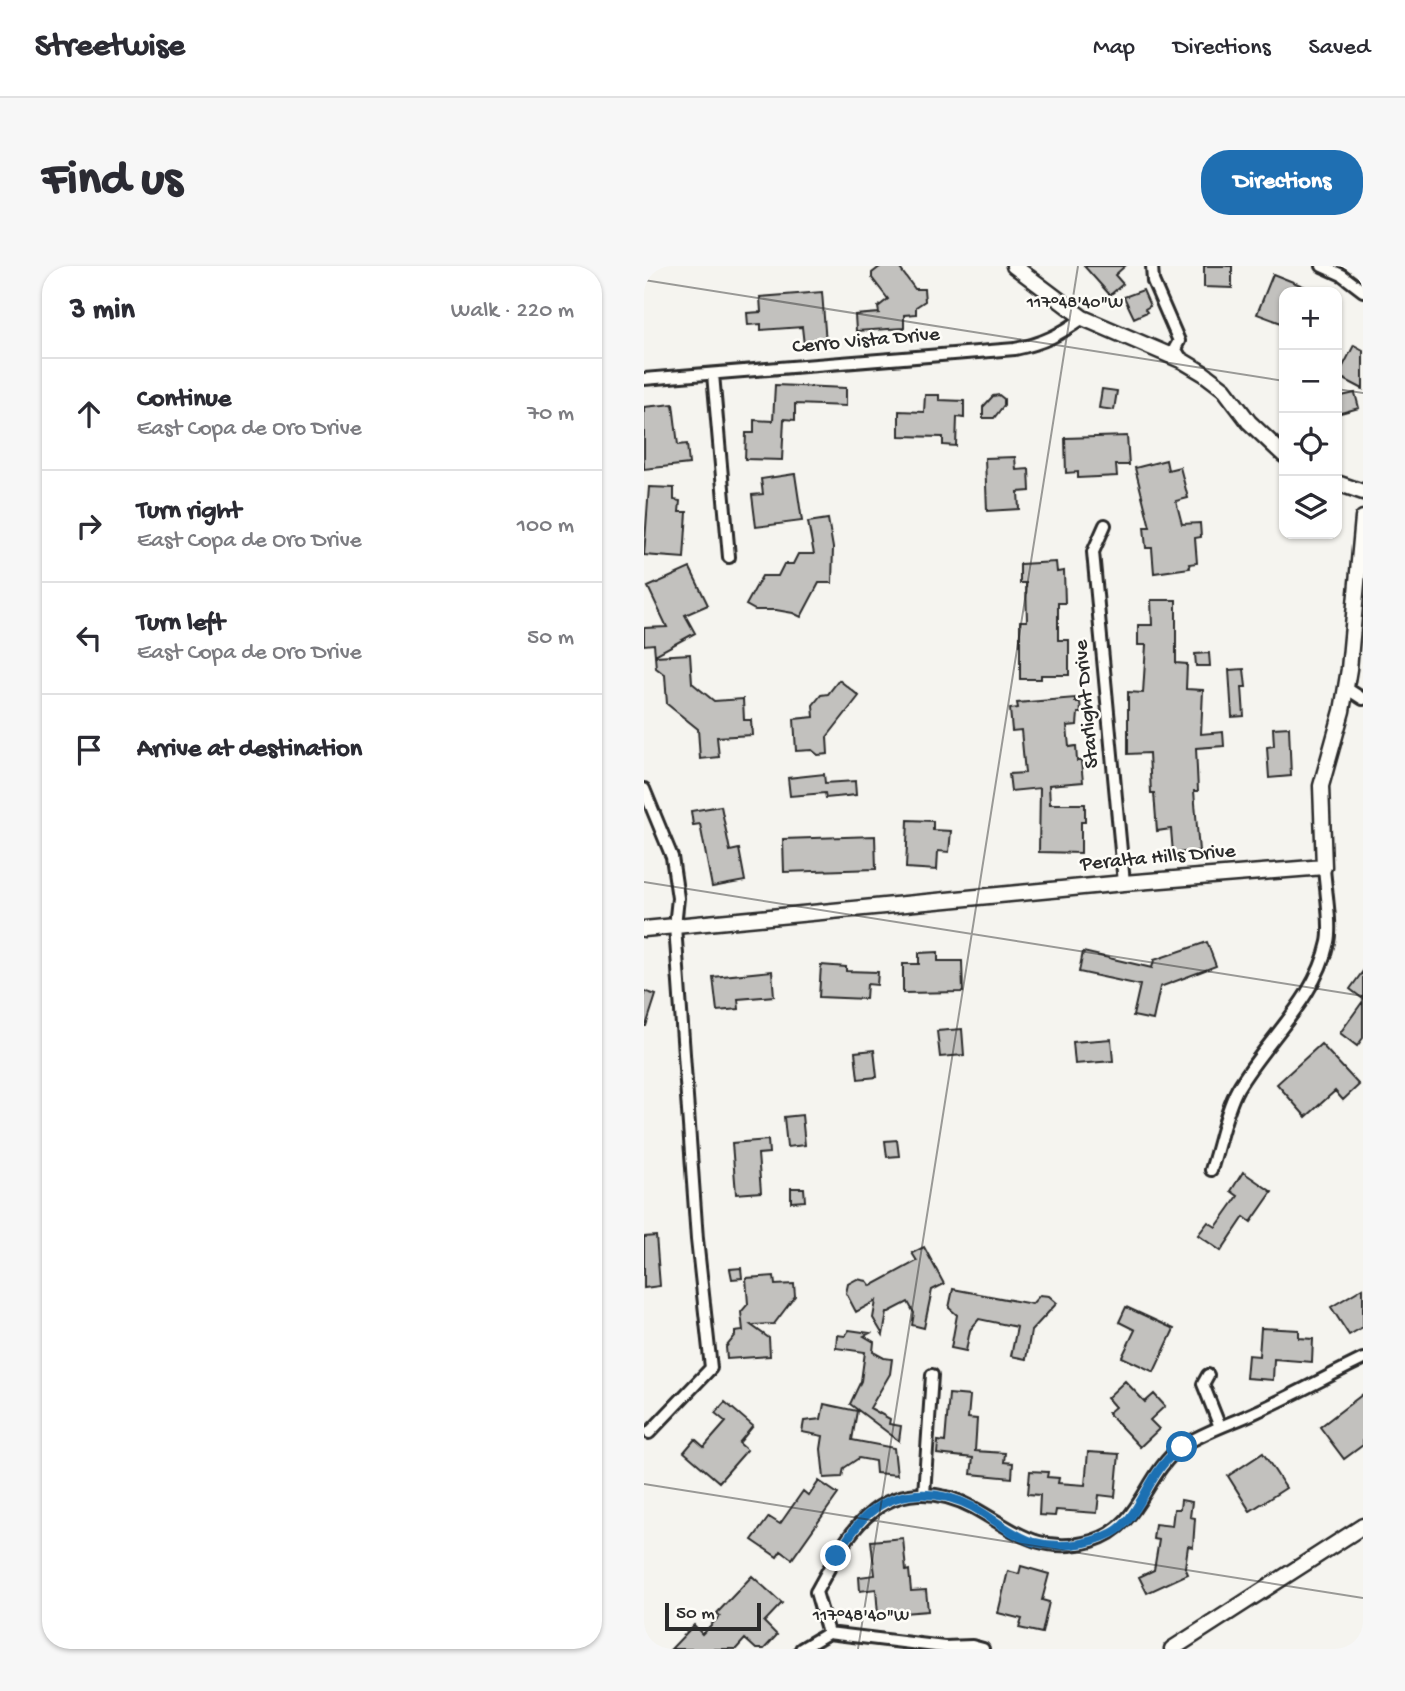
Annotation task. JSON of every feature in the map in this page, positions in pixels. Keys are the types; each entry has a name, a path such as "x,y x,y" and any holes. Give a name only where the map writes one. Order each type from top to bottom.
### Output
{"street":[{"path":"1014,266 1083,318 1182,360 1203,373 1224,389 1249,422 1279,450"},
{"path":"1152,266 1153,281 1178,341 1175,348 1182,360"},
{"path":"1322,266 1342,275 1363,291"},
{"name":"Cerro Vista Drive","path":"644,379 1015,349 1038,345 1083,318"},
{"path":"713,374 729,557"},
{"path":"1342,485 1363,492"},
{"path":"1211,1170 1237,1091 1264,1049 1298,1007 1321,967 1329,939 1321,786 1346,688 1363,517"},
{"name":"Starlight Drive","path":"1105,525 1093,552 1124,883"},
{"path":"1346,688 1363,699"},
{"path":"644,789 672,857 678,898 675,926 697,1239 711,1368 649,1433"},
{"name":"Peralta Hills Drive","path":"644,929 1124,883 1324,867"},
{"path":"828,1633 816,1591 853,1531 877,1507 892,1499 925,1494 950,1497 1031,1541 1068,1545 1092,1541 1114,1532 1128,1519 1165,1461 1182,1447 1363,1359"},
{"path":"925,1494 932,1375"},
{"path":"1208,1375 1203,1384 1220,1427"},
{"path":"1172,1649 1363,1526"},
{"path":"801,1649 828,1633 983,1649"}],"building":[{"path":"881,266 898,266 915,289 924,289 925,301 916,307 916,314 904,315 904,328 856,331 855,315 879,313 878,307 888,299 872,278 872,273"},
{"path":"1084,266 1125,266 1115,275 1123,284 1110,295"},
{"path":"1204,266 1232,266 1232,288 1204,287"},
{"path":"1273,274 1306,287 1279,287 1279,322 1257,314"},
{"path":"1143,290 1150,306 1145,309 1147,312 1134,318 1124,297"},
{"path":"822,292 826,343 804,345 802,327 761,330 761,324 748,325 747,313 761,312 760,297"},
{"path":"1354,345 1363,350 1363,389 1342,378 1342,368"},
{"path":"775,385 846,388 846,406 795,404 795,420 784,419 782,460 745,459 746,433 754,433 754,420 773,421"},
{"path":"1102,389 1117,391 1114,410 1099,408"},
{"path":"1355,393 1359,408 1342,413 1342,396"},
{"path":"925,395 939,395 939,400 964,401 964,418 957,417 956,446 943,445 943,437 899,436 899,411 924,412"},
{"path":"999,395 1004,399 1004,405 994,418 983,418 983,407 993,396"},
{"path":"673,404 678,445 687,444 689,464 644,469 644,407"},
{"path":"1127,436 1129,465 1116,465 1117,476 1078,478 1078,472 1066,473 1065,438"},
{"path":"1015,457 1016,470 1029,469 1030,491 1018,492 1019,509 987,511 985,458"},
{"path":"1166,460 1168,470 1180,467 1188,498 1176,501 1182,524 1200,523 1201,537 1195,538 1197,563 1189,564 1190,568 1154,573 1152,548 1146,548 1144,527 1150,527 1135,468"},
{"path":"795,474 802,521 756,527 752,495 763,494 761,479"},
{"path":"649,487 674,488 674,500 680,501 679,512 687,512 684,558 644,555"},
{"path":"828,519 833,548 832,583 819,583 801,617 776,610 755,610 746,605 762,576 778,576 784,564 793,564 798,554 814,554 808,522"},
{"path":"1056,562 1057,572 1064,571 1065,603 1058,603 1058,640 1069,640 1069,675 1041,675 1041,679 1020,679 1020,621 1027,621 1026,583 1020,583 1020,564"},
{"path":"690,568 708,605 685,615 695,633 655,655 654,644 644,645 644,628 667,627 648,587"},
{"path":"1151,600 1176,600 1176,663 1187,664 1186,689 1203,690 1201,734 1223,732 1224,746 1196,748 1198,791 1194,791 1199,851 1173,853 1171,829 1157,831 1149,753 1128,754 1128,692 1143,693 1146,645 1138,645 1138,625 1152,625"},
{"path":"1209,653 1210,666 1196,666 1195,654"},
{"path":"690,654 692,683 714,701 743,699 744,720 751,720 752,735 717,737 719,757 700,759 698,729 667,704 665,675 656,668 655,656"},
{"path":"1244,669 1244,716 1232,717 1229,670"},
{"path":"839,680 859,696 827,737 828,754 818,755 812,750 796,751 794,719 814,717 813,705 821,695 828,694"},
{"path":"1075,698 1075,702 1080,702 1081,713 1078,713 1077,725 1067,726 1069,747 1076,746 1083,782 1049,785 1050,804 1085,804 1085,822 1081,822 1081,853 1039,852 1040,788 1011,791 1009,774 1025,773 1021,730 1012,731 1010,709 1018,708 1017,703"},
{"path":"1289,727 1291,776 1269,778 1267,747 1274,746 1273,728"},
{"path":"824,774 825,783 855,781 856,795 826,798 825,793 790,796 788,778"},
{"path":"721,806 730,851 739,849 745,881 712,887 700,824 693,825 691,811"},
{"path":"908,820 933,821 933,830 951,831 949,852 938,851 937,870 906,868"},
{"path":"875,836 876,869 784,872 783,839"},
{"path":"1207,942 1216,966 1160,987 1153,1020 1133,1016 1140,985 1079,972 1083,952 1152,968 1154,960"},
{"path":"938,952 938,961 962,961 963,992 903,993 903,964 919,964 919,953"},
{"path":"821,965 846,967 846,971 878,972 877,985 867,984 866,999 819,997"},
{"path":"772,971 774,996 738,999 739,1009 717,1011 713,977"},
{"path":"1363,971 1363,999 1350,989"},
{"path":"644,991 656,995 646,1026 644,1026"},
{"path":"1363,1001 1363,1038 1357,1046 1340,1033"},
{"path":"962,1029 964,1055 940,1057 937,1031"},
{"path":"1111,1039 1113,1061 1075,1064 1073,1042"},
{"path":"1321,1044 1359,1085 1343,1100 1335,1091 1306,1117 1277,1084"},
{"path":"874,1050 877,1077 858,1079 855,1052"},
{"path":"802,1115 805,1145 787,1147 784,1117"},
{"path":"768,1140 769,1153 758,1154 761,1192 736,1194 732,1143"},
{"path":"897,1140 899,1156 887,1157 885,1141"},
{"path":"1243,1172 1272,1192 1251,1222 1244,1217 1221,1251 1198,1235 1208,1222 1216,1227 1238,1196 1231,1191"},
{"path":"791,1188 804,1188 805,1201 791,1202"},
{"path":"656,1236 660,1286 644,1288 644,1237"},
{"path":"924,1247 944,1284 932,1290 924,1328 912,1325 914,1313 908,1302 887,1313 883,1335 873,1318 876,1301 856,1312 846,1293 848,1284 857,1279 867,1281 871,1286 917,1261 912,1253"},
{"path":"741,1268 742,1278 732,1279 730,1269"},
{"path":"774,1276 775,1285 794,1284 795,1296 774,1324 751,1325 769,1338 770,1356 727,1359 726,1347 735,1332 743,1331 741,1312 748,1304 746,1278"},
{"path":"1363,1288 1363,1327 1349,1335 1331,1307"},
{"path":"953,1289 1032,1304 1040,1295 1049,1296 1057,1303 1031,1331 1026,1359 1011,1356 1017,1327 979,1319 970,1330 966,1351 951,1348 957,1315 949,1308"},
{"path":"1126,1307 1174,1329 1154,1372 1122,1357 1135,1330 1119,1322"},
{"path":"1261,1328 1299,1330 1299,1338 1313,1339 1312,1362 1274,1359 1273,1380 1246,1378 1248,1355 1259,1356"},
{"path":"849,1330 870,1333 864,1336 874,1342 873,1352 892,1359 890,1374 870,1408 890,1419 889,1424 901,1426 899,1441 850,1404 861,1381 865,1352 836,1348 837,1335 845,1336"},
{"path":"1125,1381 1145,1402 1154,1394 1165,1406 1150,1420 1159,1429 1140,1447 1108,1413 1115,1407 1107,1398"},
{"path":"949,1394 970,1396 968,1418 977,1419 975,1451 1005,1453 1004,1462 1013,1463 1012,1478 971,1474 973,1458 937,1454 938,1441 945,1442"},
{"path":"1363,1394 1363,1445 1344,1459 1320,1427"},
{"path":"725,1402 753,1426 739,1443 747,1450 719,1482 684,1452 695,1439 704,1447 726,1422 715,1413"},
{"path":"824,1404 857,1411 852,1440 894,1448 897,1475 876,1473 875,1461 859,1458 844,1468 842,1477 824,1478 821,1449 823,1436 802,1432 804,1421 821,1419"},
{"path":"1088,1452 1119,1454 1115,1497 1099,1495 1097,1513 1056,1510 1055,1516 1039,1515 1040,1495 1028,1494 1030,1471 1048,1472 1047,1477 1059,1478 1058,1483 1085,1485"},
{"path":"1263,1453 1286,1488 1250,1511 1228,1476"},
{"path":"819,1481 838,1494 792,1559 781,1551 777,1557 752,1540 769,1517 780,1524 803,1491 809,1496"},
{"path":"1181,1500 1192,1502 1190,1517 1195,1518 1193,1547 1188,1546 1185,1567 1188,1574 1147,1593 1139,1577 1154,1570 1159,1540 1153,1539 1155,1524 1172,1526 1174,1509 1180,1509"},
{"path":"903,1538 911,1591 926,1590 928,1611 878,1615 876,1589 860,1591 859,1577 875,1575 871,1541"},
{"path":"1021,1566 1049,1574 1042,1600 1049,1602 1042,1633 1019,1628 1022,1619 998,1613 1008,1571 1019,1574"},
{"path":"752,1576 782,1603 764,1622 777,1635 764,1649 756,1649 745,1639 736,1649 671,1649 694,1625 702,1634 720,1616 717,1613"}],"route":[{"path":"836,1556 864,1517 892,1499 907,1495 950,1497 1031,1541 1068,1545 1092,1541 1114,1532 1128,1519 1165,1461 1182,1447"}]}
